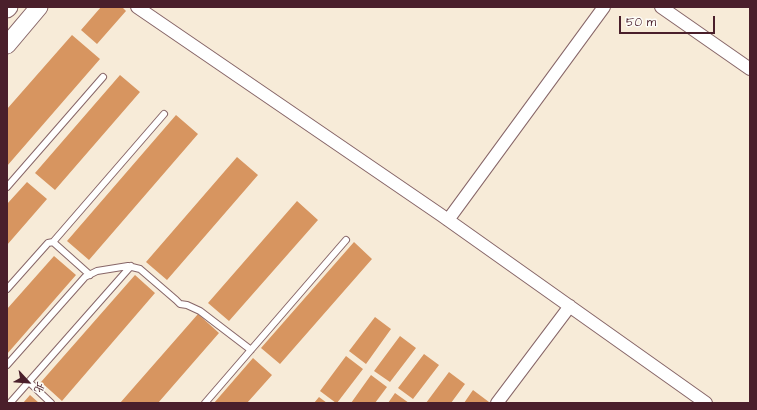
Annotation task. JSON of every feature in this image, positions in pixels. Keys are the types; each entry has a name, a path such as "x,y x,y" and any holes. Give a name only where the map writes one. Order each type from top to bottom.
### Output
{"main road":[{"path":"7,45 40,7"}],"street":[{"path":"137,7 448,220 706,403"},
{"path":"448,220 604,7"},
{"path":"661,7 750,69"},
{"path":"497,403 570,306"}],"lane":[{"path":"7,187 103,77"},
{"path":"7,289 48,243 53,242 164,114"},
{"path":"205,403 346,240"},
{"path":"53,242 90,275"},
{"path":"7,365 85,277 97,271 128,266 140,269 180,304 187,305 200,311 251,350"},
{"path":"10,403 131,266"},
{"path":"29,382 51,403"}],"building":[{"path":"101,7 122,7 126,11 97,44 81,30"},
{"path":"72,35 100,59 7,166 7,109"},
{"path":"120,75 140,92 55,190 35,173"},
{"path":"176,115 198,134 89,260 67,241"},
{"path":"237,157 258,175 167,280 146,262"},
{"path":"27,182 47,199 7,245 7,204"},
{"path":"297,201 318,220 229,321 208,303"},
{"path":"354,242 372,259 280,364 261,348"},
{"path":"54,256 76,275 7,354 7,309"},
{"path":"135,275 155,293 62,401 41,382"},
{"path":"198,314 219,333 158,403 120,403"},
{"path":"375,317 391,329 366,364 349,351"},
{"path":"400,336 416,348 390,382 374,371"},
{"path":"424,354 439,365 413,399 398,388"},
{"path":"346,356 363,369 336,403 320,391"},
{"path":"253,358 272,375 247,403 214,403"},
{"path":"449,372 465,384 451,403 426,403"},
{"path":"371,375 387,387 375,403 351,403"},
{"path":"473,390 489,402 489,403 464,403"},
{"path":"395,393 409,403 388,403"},
{"path":"30,395 39,403 23,403"},
{"path":"319,397 327,403 314,403"}]}
